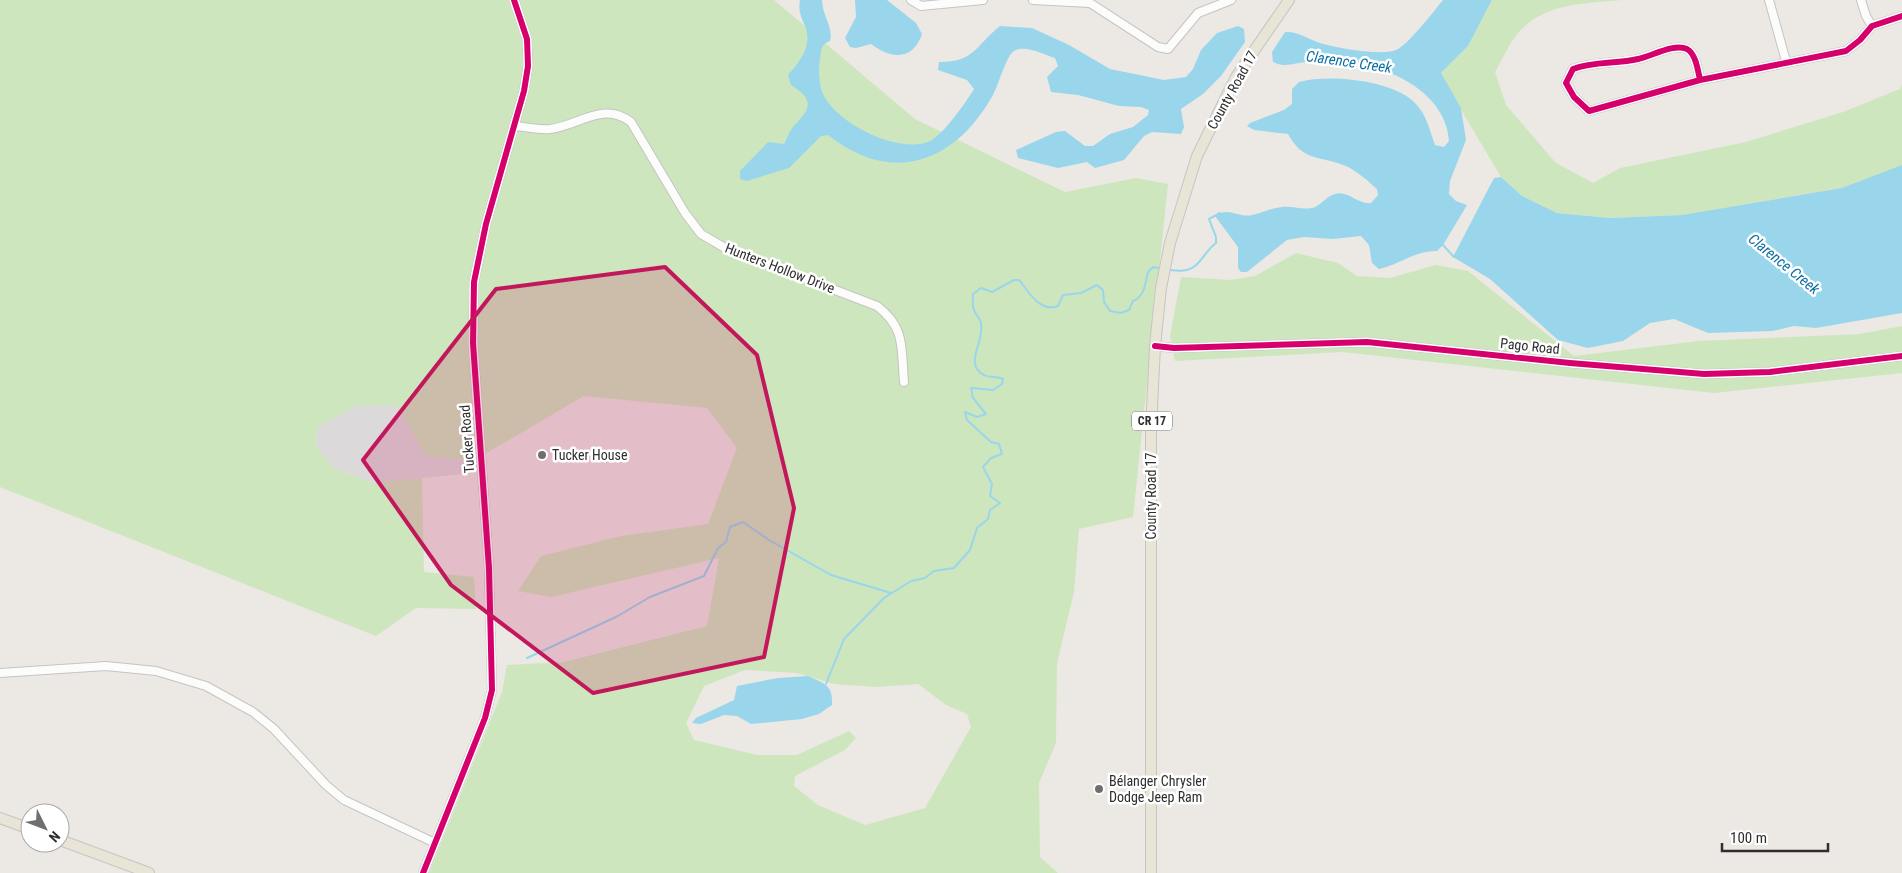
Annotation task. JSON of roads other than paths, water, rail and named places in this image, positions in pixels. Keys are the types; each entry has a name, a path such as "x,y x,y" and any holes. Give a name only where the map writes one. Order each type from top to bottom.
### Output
{"main road":[{"name":"County Road 17","path":"1151,873 1151,429 1155,346 1161,288 1170,243 1197,156 1236,77 1289,0"},
{"path":"0,818 20,825"},
{"path":"70,844 149,873"}],"street":[{"name":"Tucker Road","path":"423,873 485,718 492,690 489,568 473,343 474,282 486,224 515,126 528,66 527,39 514,0"},
{"path":"911,0 921,6 983,0"},
{"path":"1033,0 1090,3 1158,47 1168,49 1198,13 1231,0"},
{"path":"1769,0 1786,62"},
{"path":"1861,0 1866,16 1872,26"},
{"path":"1700,80 1694,57 1689,50 1680,47 1638,59 1605,64 1586,64 1573,69 1566,82 1574,97 1589,110 1700,80 1846,50 1860,40 1872,26 1902,16"},
{"name":"Hunters Hollow Drive","path":"515,126 548,129 561,127 606,112 620,114 631,122 685,213 701,234 725,248 877,306 891,317 900,333 904,382"},
{"name":"Pago Road","path":"1155,346 1174,348 1367,342 1570,363 1704,374 1770,372 1902,356"},
{"path":"0,673 106,666 156,671 206,686 252,712 274,728 326,785 344,800 435,843"}],"water":[{"path":"800,0 822,0 831,36 830,41 824,44 822,48 819,78 822,92 831,107 842,117 871,134 903,144 917,144 930,141 936,137 966,102 974,89 967,80 938,70 939,62 968,56 1000,26 1032,28 1069,45 1110,69 1164,80 1186,77 1193,69 1201,50 1217,33 1238,26 1244,29 1245,42 1221,76 1203,94 1181,109 1184,127 1181,134 1152,132 1144,136 1124,160 1095,168 1087,162 1058,168 1018,158 1016,150 1056,132 1065,131 1085,146 1093,146 1110,134 1133,127 1148,115 1149,110 1141,107 1119,106 1078,95 1051,92 1047,77 1058,66 1055,58 1034,51 1018,49 1011,54 1005,64 993,95 978,118 960,137 941,151 920,160 898,163 875,160 852,151 828,135 821,136 789,168 747,181 740,179 740,171 768,142 784,144 808,105 804,96 791,85 788,75 801,59 806,47 807,33 801,16"},
{"path":"855,0 887,0 916,23 922,34 918,43 913,49 901,55 886,53 871,44 856,48 850,47 845,38 856,17"},
{"path":"1443,0 1492,0 1468,46 1441,73 1461,108 1466,140 1450,181 1449,194 1456,201 1467,205 1443,245 1437,251 1415,255 1379,269 1372,263 1369,245 1361,236 1333,239 1304,237 1287,240 1247,272 1241,272 1238,268 1238,247 1215,216 1220,213 1229,212 1247,215 1282,207 1312,208 1332,195 1340,193 1362,202 1371,203 1378,195 1377,189 1366,179 1346,166 1313,157 1300,150 1288,134 1254,130 1247,126 1250,123 1284,110 1292,104 1292,89 1299,82 1342,79 1389,88 1402,94 1418,106 1427,122 1435,145 1444,147 1449,141 1446,126 1440,112 1430,99 1405,80 1390,73 1360,65 1305,62 1282,65 1273,62 1272,52 1285,32 1299,34 1320,43 1337,47 1358,51 1389,52 1396,50 1407,42"},
{"path":"1902,165 1902,313 1816,328 1794,326 1772,331 1708,333 1674,319 1650,323 1623,341 1588,348 1558,340 1490,279 1453,257 1494,178 1501,177 1522,196 1557,213 1610,218 1682,215 1842,188"},
{"path":"808,676 823,683 831,693 832,705 819,714 802,719 751,724 737,716 724,715 701,724 692,723 696,718 734,700 737,686 778,678"}],"waterway":[{"path":"1171,270 1181,271 1194,267 1216,243 1216,237 1209,219 1220,213"},
{"name":"Clarence Creek","path":"1442,244 1454,257"},
{"path":"826,684 844,639 884,598 911,581 925,578 934,571 954,568 970,550 977,528 988,519 990,510 1000,503 990,496 992,484 983,467 991,458 1002,454 999,444 991,442 967,420 965,412 977,417 986,414 973,398 971,388 993,390 1002,384 1003,379 984,375 975,365 981,322 973,308 973,294 981,288 992,292 1014,280 1019,280 1040,304 1052,307 1058,306 1063,295 1081,293 1097,285 1103,290 1104,302 1110,311 1121,313 1129,310 1133,301 1142,293 1148,272 1153,267 1158,268"},
{"path":"527,658 616,617 650,597 704,576 718,548 726,542 730,527 743,522 769,540 831,575 891,593"}],"place":[{"name":"Tucker House","path":"542,455"},
{"name":"Bélanger Chrysler Dodge Jeep Ram","path":"1099,789"}]}
